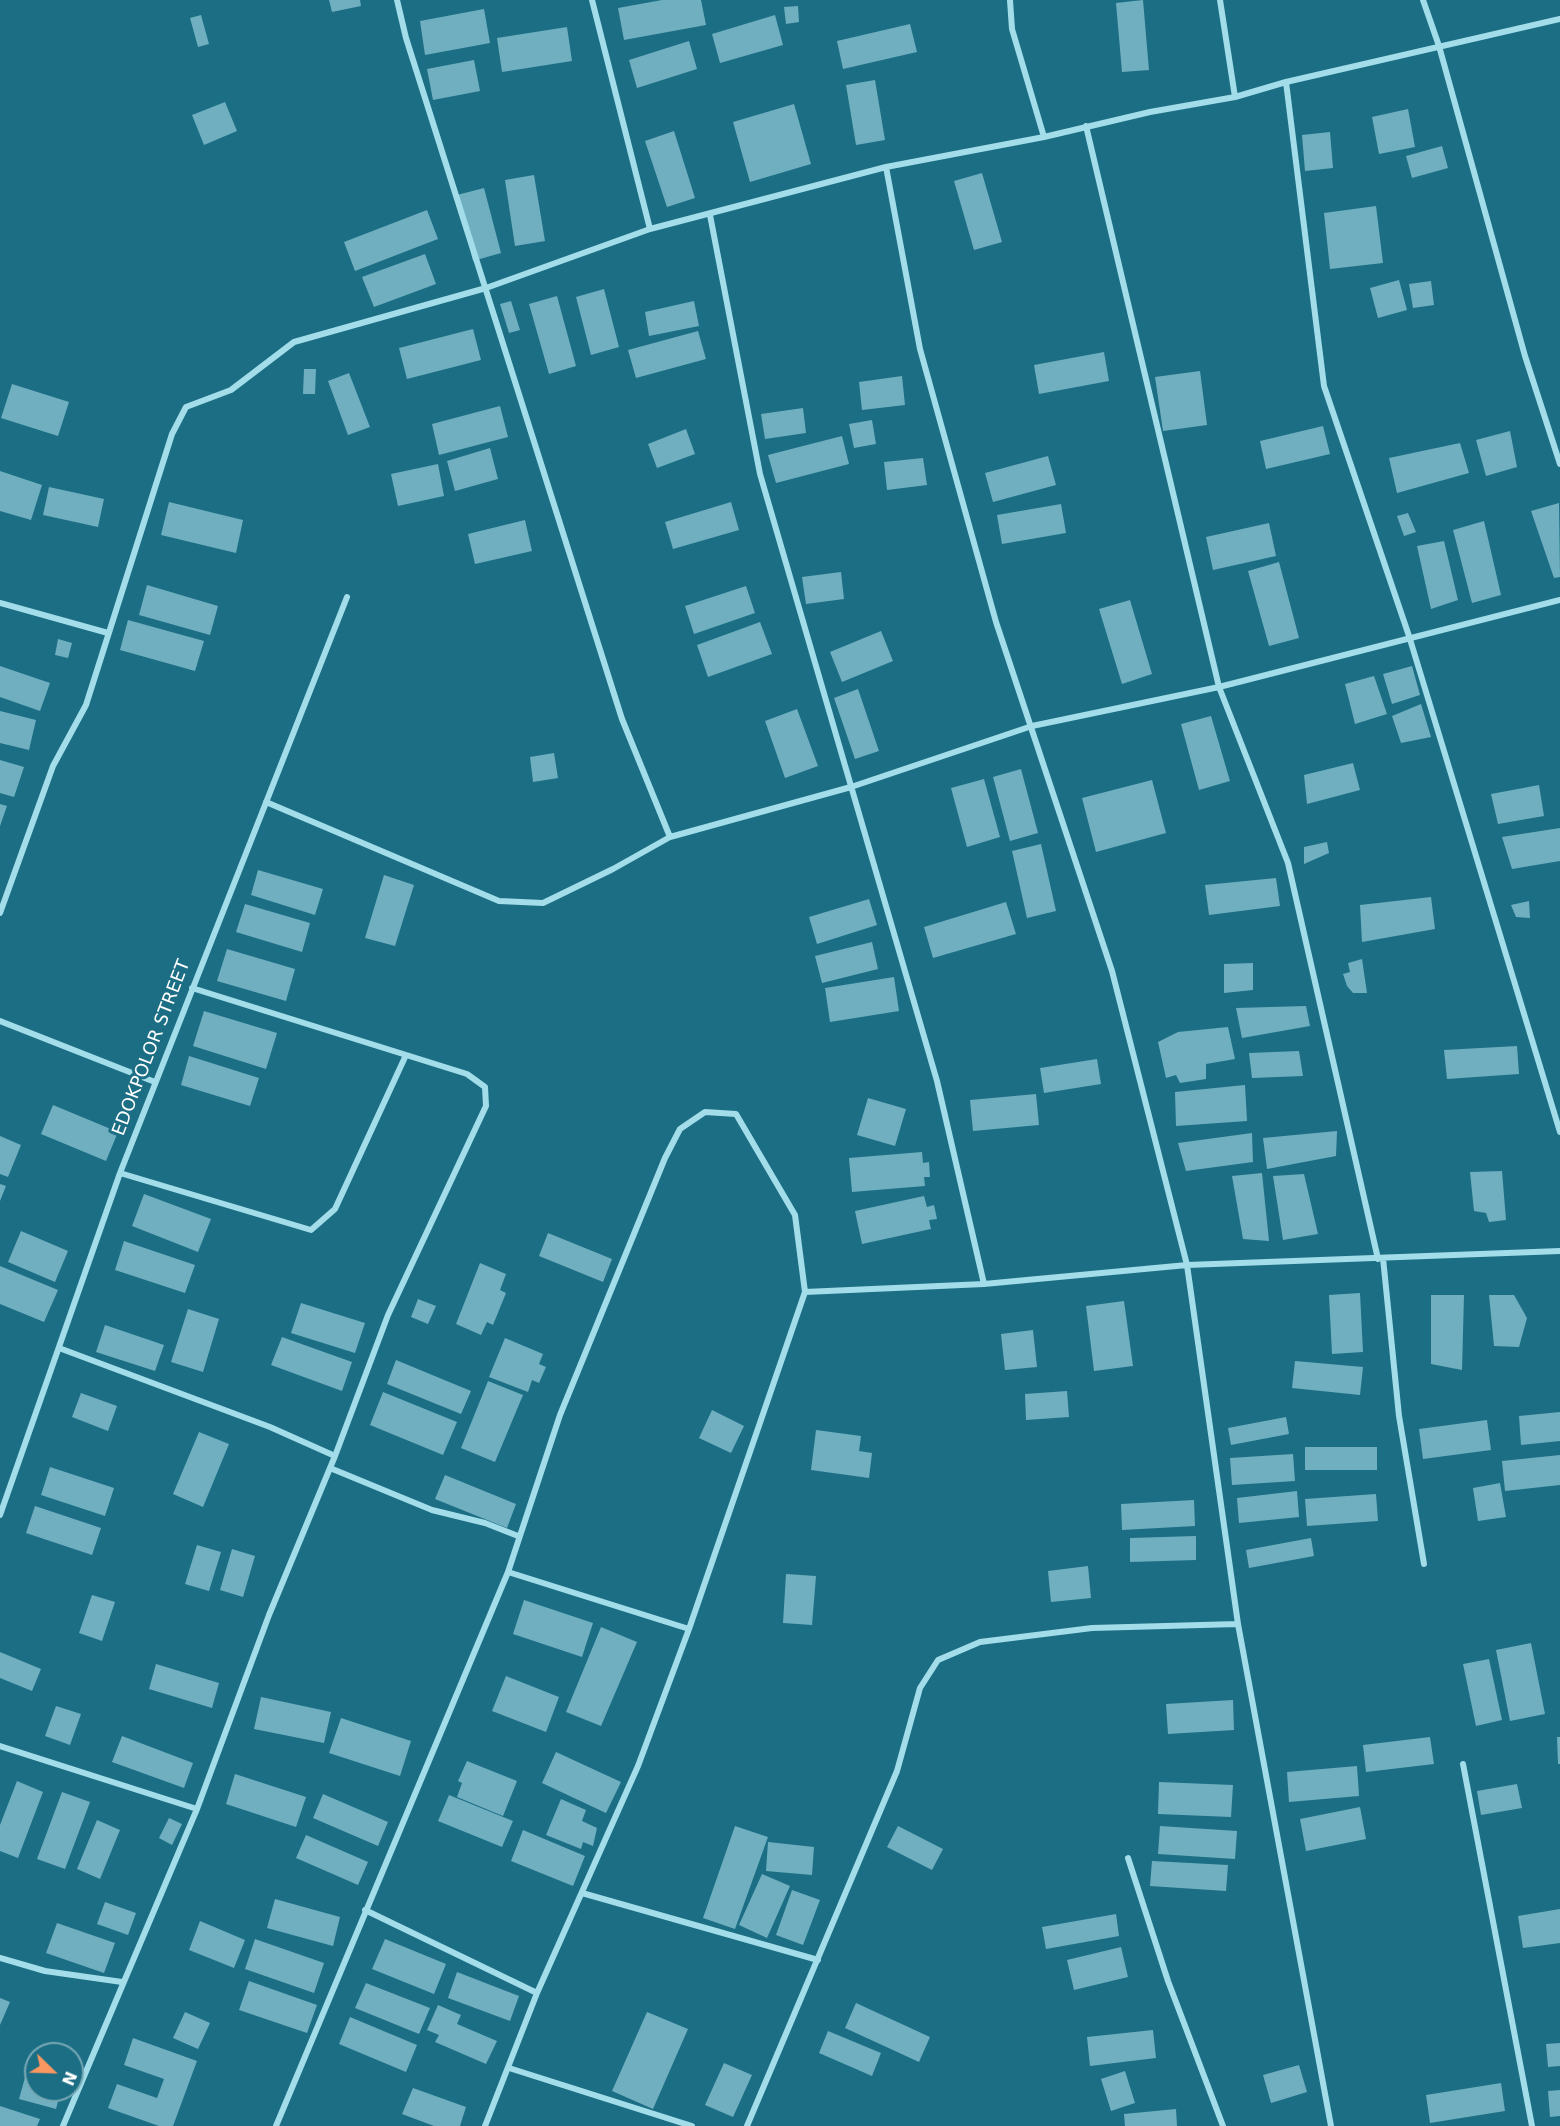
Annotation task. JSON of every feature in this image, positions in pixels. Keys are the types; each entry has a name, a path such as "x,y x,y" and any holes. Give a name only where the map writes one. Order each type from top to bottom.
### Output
{"street":[{"path":"397,0 406,38 622,719 670,837"},
{"path":"592,0 650,229"},
{"path":"1010,0 1012,29 1044,136"},
{"path":"1220,0 1235,96"},
{"path":"1423,0 1439,46 1525,356 1560,464"},
{"path":"0,913 53,766 86,705 172,434 186,407 231,390 294,342 486,288 650,229 886,167 1235,96 1286,82 1560,19"},
{"path":"1286,82 1324,386 1409,636 1560,1132"},
{"path":"1086,126 1220,687 1288,863 1381,1258 1399,1416 1424,1564"},
{"path":"886,167 920,349 996,622 1112,971 1187,1265 1238,1624 1331,2126"},
{"path":"710,215 760,474 937,1081 984,1284"},
{"name":"EDOKPOLOR STREET","path":"0,1515 120,1173 347,597"},
{"path":"266,802 499,901 543,903 613,869 670,837 851,787 1032,726 1220,687 1409,636 1560,600"},
{"path":"0,603 108,633"},
{"path":"63,2126 197,1809 269,1615 335,1456 388,1315 486,1106 485,1087 467,1074 192,988"},
{"path":"0,1021 155,1082"},
{"path":"120,1173 311,1230 335,1209 406,1055"},
{"path":"276,2126 507,1572 560,1415 666,1158 680,1129 705,1112 736,1114 795,1215 805,1292 690,1629 638,1766 537,1993 485,2126"},
{"path":"805,1292 984,1284 1187,1265 1560,1251"},
{"path":"59,1348 270,1427 335,1456"},
{"path":"330,1468 432,1510 485,1523 518,1536"},
{"path":"507,1572 690,1629"},
{"path":"747,2126 897,1771 920,1688 938,1660 980,1642 1092,1628 1238,1624"},
{"path":"0,1746 197,1809"},
{"path":"1463,1764 1532,2126"},
{"path":"1128,1858 1168,1982 1223,2126"},
{"path":"582,1893 818,1960"},
{"path":"365,1910 537,1993"},
{"path":"0,1959 45,1971 122,1982"},
{"path":"509,2068 692,2126"}],"building":[{"path":"329,0 360,0 361,6 332,12"},
{"path":"662,0 701,0 706,25 624,40 618,8"},
{"path":"1143,0 1149,70 1122,72 1116,3"},
{"path":"798,6 799,22 786,24 784,7"},
{"path":"484,9 490,43 425,55 420,21"},
{"path":"201,15 209,44 198,47 190,18"},
{"path":"775,15 783,45 720,63 712,34"},
{"path":"910,24 917,52 843,69 837,41"},
{"path":"567,27 572,61 502,72 497,38"},
{"path":"689,41 697,69 637,88 629,60"},
{"path":"474,60 480,91 433,100 427,69"},
{"path":"875,80 885,140 856,145 846,85"},
{"path":"225,102 237,131 204,145 192,115"},
{"path":"794,104 811,164 750,182 733,122"},
{"path":"1408,109 1415,147 1379,154 1372,117"},
{"path":"674,131 695,198 667,207 645,141"},
{"path":"1330,132 1333,168 1305,171 1302,135"},
{"path":"1442,146 1448,168 1412,178 1406,156"},
{"path":"982,173 1002,242 974,250 954,181"},
{"path":"534,175 545,241 515,246 505,180"},
{"path":"484,188 501,253 473,261 457,195"},
{"path":"1376,206 1383,263 1330,269 1324,213"},
{"path":"427,210 438,239 355,271 344,242"},
{"path":"425,254 436,284 374,307 362,277"},
{"path":"1399,280 1407,310 1378,318 1370,288"},
{"path":"1431,281 1434,305 1413,308 1409,284"},
{"path":"604,289 619,347 591,355 576,297"},
{"path":"557,296 576,366 549,374 529,304"},
{"path":"511,301 520,330 509,333 500,304"},
{"path":"694,301 699,326 649,336 645,312"},
{"path":"473,329 481,360 407,379 399,348"},
{"path":"698,331 706,359 636,378 628,350"},
{"path":"1104,352 1109,381 1039,394 1034,365"},
{"path":"304,369 316,369 315,394 303,394"},
{"path":"1200,371 1207,425 1163,431 1155,377"},
{"path":"349,373 370,427 348,435 328,381"},
{"path":"902,376 905,405 862,410 859,382"},
{"path":"12,384 69,402 58,436 1,418"},
{"path":"500,406 508,437 439,455 432,424"},
{"path":"803,408 806,433 765,439 761,414"},
{"path":"872,420 876,444 854,448 849,424"},
{"path":"1323,426 1330,454 1266,469 1260,441"},
{"path":"686,429 695,454 657,468 648,444"},
{"path":"1510,431 1517,467 1486,476 1476,440"},
{"path":"842,436 849,464 776,483 768,455"},
{"path":"1460,443 1469,473 1397,493 1389,458"},
{"path":"490,448 498,479 455,491 447,461"},
{"path":"1048,456 1056,485 993,502 985,473"},
{"path":"923,458 927,485 887,490 884,462"},
{"path":"438,464 444,496 398,506 391,474"},
{"path":"0,471 42,485 31,520 0,511"},
{"path":"49,487 104,499 98,527 43,515"},
{"path":"169,502 243,520 236,553 161,535"},
{"path":"731,502 739,530 673,549 665,522"},
{"path":"1559,503 1560,577 1554,578 1531,511"},
{"path":"1061,504 1066,533 1002,544 997,515"},
{"path":"1408,513 1416,532 1404,536 1397,516"},
{"path":"525,520 532,551 475,564 468,534"},
{"path":"1484,521 1501,595 1472,603 1453,530"},
{"path":"1269,523 1276,556 1213,570 1206,537"},
{"path":"1444,541 1458,600 1431,609 1417,546"},
{"path":"1279,562 1299,638 1269,646 1248,571"},
{"path":"841,572 844,599 806,604 802,577"},
{"path":"147,585 218,606 210,635 139,615"},
{"path":"746,586 755,613 694,634 685,606"},
{"path":"1130,600 1152,674 1122,684 1099,609"},
{"path":"128,620 204,641 195,671 120,650"},
{"path":"760,622 772,654 708,677 697,645"},
{"path":"881,631 893,661 842,682 830,652"},
{"path":"58,639 72,643 68,658 55,655"},
{"path":"0,666 50,683 40,711 0,697"},
{"path":"1412,666 1420,695 1392,704 1383,674"},
{"path":"1374,676 1387,714 1355,724 1345,684"},
{"path":"858,689 879,751 855,759 834,698"},
{"path":"1421,704 1431,737 1401,743 1392,716"},
{"path":"797,709 818,766 785,778 765,721"},
{"path":"0,711 36,720 29,750 0,743"},
{"path":"1211,716 1230,781 1199,790 1181,724"},
{"path":"554,753 558,778 533,782 530,757"},
{"path":"0,760 24,767 14,797 0,793"},
{"path":"1353,763 1360,790 1307,804 1304,775"},
{"path":"1021,769 1038,833 1010,841 993,777"},
{"path":"984,779 1000,837 967,847 951,788"},
{"path":"1152,780 1166,833 1096,852 1082,798"},
{"path":"1539,785 1544,816 1498,824 1491,794"},
{"path":"0,804 7,806 0,826"},
{"path":"1560,828 1560,861 1512,869 1502,837"},
{"path":"1327,842 1329,853 1304,864 1304,847"},
{"path":"1041,844 1056,911 1027,918 1012,851"},
{"path":"258,870 323,889 315,915 251,895"},
{"path":"384,875 414,885 395,946 365,938"},
{"path":"1276,878 1280,906 1209,915 1205,885"},
{"path":"1431,897 1435,929 1362,942 1360,905"},
{"path":"869,899 877,925 817,944 809,917"},
{"path":"1529,901 1530,918 1516,917 1511,905"},
{"path":"1006,902 1016,934 933,958 924,927"},
{"path":"245,904 310,923 302,952 236,932"},
{"path":"872,942 878,969 822,983 815,956"},
{"path":"227,949 295,969 286,1001 217,981"},
{"path":"1362,959 1367,993 1353,993 1347,986 1343,974 1350,972 1348,963"},
{"path":"1253,963 1253,990 1224,993 1224,964"},
{"path":"894,977 899,1011 830,1022 825,988"},
{"path":"1306,1006 1310,1026 1242,1038 1236,1008"},
{"path":"204,1011 277,1033 266,1069 193,1046"},
{"path":"1228,1027 1235,1059 1206,1064 1206,1079 1180,1083 1176,1075 1166,1078 1158,1042 1178,1032"},
{"path":"1517,1046 1519,1074 1447,1079 1444,1050"},
{"path":"1299,1051 1303,1076 1252,1078 1249,1053"},
{"path":"189,1056 259,1078 250,1106 181,1085"},
{"path":"1097,1059 1101,1084 1044,1093 1040,1068"},
{"path":"1245,1085 1247,1121 1176,1126 1175,1092"},
{"path":"1036,1094 1039,1125 973,1131 970,1100"},
{"path":"868,1098 906,1109 895,1146 857,1135"},
{"path":"53,1105 118,1132 106,1161 41,1134"},
{"path":"1337,1131 1336,1156 1267,1169 1263,1138"},
{"path":"1252,1133 1253,1162 1186,1171 1178,1143"},
{"path":"0,1136 21,1145 8,1177 0,1174"},
{"path":"922,1152 923,1163 929,1162 930,1177 924,1177 925,1186 852,1192 849,1158"},
{"path":"1502,1171 1506,1220 1489,1222 1486,1213 1474,1211 1470,1172"},
{"path":"1262,1173 1269,1241 1243,1239 1232,1176"},
{"path":"1304,1174 1318,1234 1283,1240 1273,1176"},
{"path":"0,1184 6,1186 0,1201"},
{"path":"144,1194 211,1219 198,1252 132,1226"},
{"path":"924,1196 927,1207 934,1205 937,1219 929,1220 931,1229 862,1244 855,1211"},
{"path":"21,1231 68,1251 55,1282 8,1262"},
{"path":"548,1233 612,1259 603,1282 539,1256"},
{"path":"124,1241 195,1265 185,1293 115,1270"},
{"path":"480,1263 506,1274 500,1290 506,1293 493,1325 487,1322 481,1335 456,1324"},
{"path":"0,1266 58,1290 44,1322 0,1304"},
{"path":"1360,1293 1363,1352 1332,1354 1329,1295"},
{"path":"1431,1295 1464,1295 1462,1370 1431,1364"},
{"path":"1489,1295 1514,1295 1527,1318 1519,1347 1494,1346"},
{"path":"418,1299 436,1306 428,1324 411,1317"},
{"path":"1124,1301 1133,1366 1094,1371 1086,1306"},
{"path":"301,1303 365,1323 355,1353 291,1333"},
{"path":"188,1309 219,1319 203,1372 171,1362"},
{"path":"105,1325 164,1345 155,1371 96,1352"},
{"path":"1033,1330 1037,1367 1005,1370 1001,1334"},
{"path":"282,1337 352,1362 342,1391 271,1365"},
{"path":"505,1338 543,1354 539,1364 546,1367 539,1383 532,1380 528,1392 489,1377"},
{"path":"396,1360 471,1391 461,1414 387,1384"},
{"path":"1295,1361 1363,1367 1360,1395 1292,1388"},
{"path":"488,1381 523,1395 495,1462 461,1448"},
{"path":"1067,1391 1069,1417 1026,1420 1025,1394"},
{"path":"383,1392 457,1422 443,1455 370,1425"},
{"path":"81,1393 117,1406 108,1431 72,1417"},
{"path":"712,1410 744,1426 731,1453 699,1438"},
{"path":"1560,1412 1560,1441 1521,1445 1519,1416"},
{"path":"1286,1417 1289,1434 1231,1445 1228,1428"},
{"path":"1487,1420 1491,1450 1423,1459 1419,1429"},
{"path":"816,1430 861,1436 859,1451 872,1453 869,1478 811,1470"},
{"path":"199,1432 229,1444 203,1507 173,1494"},
{"path":"1305,1447 1377,1447 1377,1470 1305,1470"},
{"path":"1293,1454 1295,1481 1232,1485 1230,1458"},
{"path":"1560,1455 1560,1485 1505,1491 1502,1461"},
{"path":"50,1467 114,1488 105,1516 41,1495"},
{"path":"445,1475 516,1504 507,1528 435,1499"},
{"path":"1500,1483 1506,1517 1478,1521 1473,1488"},
{"path":"1297,1491 1299,1517 1239,1523 1237,1498"},
{"path":"1376,1494 1378,1521 1307,1526 1305,1499"},
{"path":"1194,1500 1195,1526 1122,1530 1121,1504"},
{"path":"35,1506 101,1528 92,1555 26,1533"},
{"path":"1196,1536 1196,1560 1130,1562 1130,1538"},
{"path":"1311,1538 1314,1556 1249,1568 1246,1550"},
{"path":"197,1545 221,1552 209,1591 185,1584"},
{"path":"232,1549 255,1556 243,1597 220,1590"},
{"path":"1088,1566 1091,1598 1051,1602 1048,1571"},
{"path":"786,1574 816,1576 812,1625 783,1623"},
{"path":"92,1595 115,1602 102,1641 79,1633"},
{"path":"524,1600 593,1623 582,1657 513,1634"},
{"path":"601,1627 637,1642 601,1726 566,1712"},
{"path":"1531,1643 1545,1714 1510,1721 1496,1650"},
{"path":"0,1652 41,1669 32,1691 0,1678"},
{"path":"1489,1659 1502,1720 1476,1726 1463,1664"},
{"path":"156,1664 219,1683 212,1708 149,1689"},
{"path":"506,1676 559,1697 546,1732 492,1711"},
{"path":"261,1697 331,1712 324,1743 254,1729"},
{"path":"1233,1700 1234,1730 1168,1734 1166,1704"},
{"path":"56,1706 81,1714 70,1745 45,1736"},
{"path":"341,1718 411,1741 400,1776 329,1753"},
{"path":"122,1736 193,1763 184,1788 112,1762"},
{"path":"1430,1737 1434,1764 1366,1772 1363,1745"},
{"path":"1557,1737 1560,1737 1560,1764 1558,1764"},
{"path":"556,1752 621,1782 606,1813 542,1783"},
{"path":"467,1761 517,1781 503,1816 457,1797 462,1783 458,1781"},
{"path":"1357,1766 1359,1796 1289,1802 1287,1772"},
{"path":"235,1774 306,1797 296,1827 226,1804"},
{"path":"17,1781 43,1792 18,1858 0,1851 0,1825"},
{"path":"1159,1782 1233,1785 1231,1817 1158,1814"},
{"path":"1517,1784 1522,1808 1481,1815 1477,1791"},
{"path":"62,1792 90,1802 65,1869 37,1859"},
{"path":"323,1794 388,1822 378,1846 313,1818"},
{"path":"449,1795 513,1821 502,1847 438,1821"},
{"path":"561,1799 586,1810 582,1821 597,1828 593,1846 583,1842 581,1849 546,1835"},
{"path":"1360,1807 1366,1839 1306,1851 1300,1819"},
{"path":"169,1818 182,1824 172,1845 159,1838"},
{"path":"97,1820 120,1830 100,1879 77,1869"},
{"path":"735,1826 768,1837 735,1929 703,1918"},
{"path":"898,1826 943,1849 932,1870 887,1847"},
{"path":"1160,1826 1237,1831 1235,1859 1158,1854"},
{"path":"523,1830 585,1856 573,1886 511,1861"},
{"path":"306,1835 368,1862 358,1885 296,1858"},
{"path":"768,1842 814,1847 812,1875 766,1871"},
{"path":"1152,1861 1228,1865 1226,1891 1150,1886"},
{"path":"762,1874 790,1886 767,1938 739,1925"},
{"path":"792,1890 820,1900 803,1945 776,1935"},
{"path":"275,1899 340,1917 333,1946 267,1928"},
{"path":"105,1902 136,1913 128,1935 97,1924"},
{"path":"1560,1909 1560,1943 1523,1948 1518,1916"},
{"path":"1116,1914 1119,1936 1046,1949 1042,1927"},
{"path":"200,1921 245,1940 234,1968 189,1950"},
{"path":"57,1923 115,1943 104,1973 46,1953"},
{"path":"255,1939 324,1963 314,1993 245,1969"},
{"path":"385,1939 446,1964 434,1994 372,1969"},
{"path":"1121,1947 1128,1977 1074,1990 1067,1960"},
{"path":"457,1972 519,1996 510,2021 448,1998"},
{"path":"249,1981 317,2005 307,2033 239,2010"},
{"path":"366,1983 430,2008 419,2034 355,2008"},
{"path":"0,1998 10,2002 0,2025"},
{"path":"856,2003 930,2037 919,2062 845,2028"},
{"path":"438,2005 461,2015 457,2024 497,2041 486,2064 435,2042 439,2035 427,2030"},
{"path":"185,2012 210,2023 198,2049 173,2038"},
{"path":"647,2012 688,2029 653,2109 612,2091"},
{"path":"350,2017 417,2045 406,2072 339,2044"},
{"path":"1153,2030 1156,2058 1090,2066 1087,2037"},
{"path":"828,2031 881,2053 872,2076 819,2053"},
{"path":"133,2038 197,2061 173,2126 159,2126 108,2108 117,2084 157,2098 164,2079 124,2065"},
{"path":"1560,2043 1560,2066 1548,2067 1546,2044"},
{"path":"724,2063 752,2075 733,2117 705,2105"},
{"path":"1299,2065 1307,2092 1271,2103 1263,2075"},
{"path":"1125,2071 1135,2103 1111,2111 1101,2079"},
{"path":"24,2081 24,2100 19,2099"},
{"path":"1501,2083 1505,2111 1430,2123 1426,2095"},
{"path":"413,2088 466,2107 460,2126 434,2126 402,2114"},
{"path":"1560,2090 1560,2116 1550,2117 1548,2091"},
{"path":"30,2102 58,2102 56,2109"},
{"path":"0,2106 40,2119 37,2126 0,2126"},
{"path":"1176,2109 1177,2126 1125,2126 1124,2114"}]}
